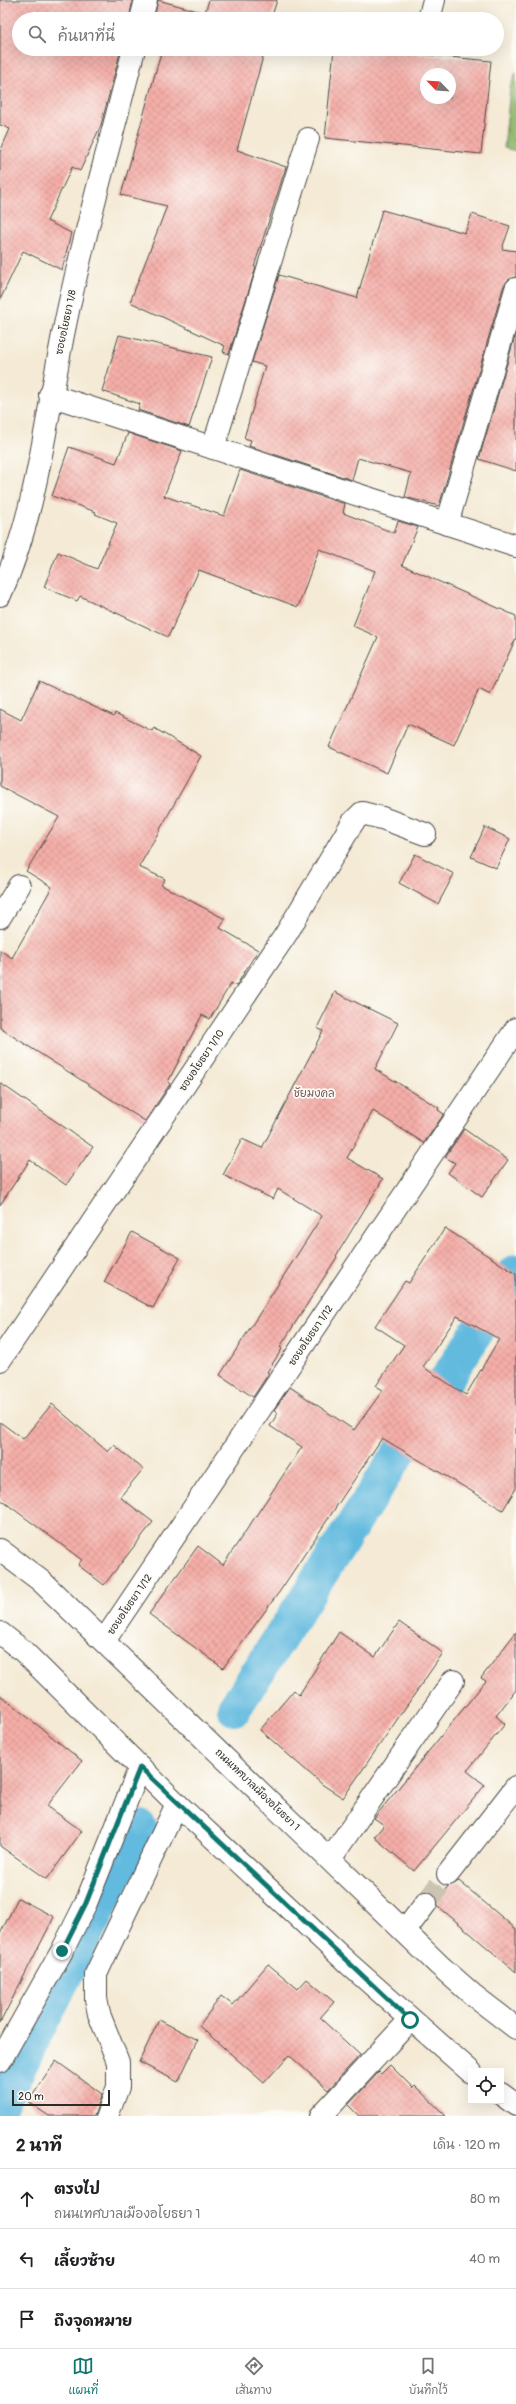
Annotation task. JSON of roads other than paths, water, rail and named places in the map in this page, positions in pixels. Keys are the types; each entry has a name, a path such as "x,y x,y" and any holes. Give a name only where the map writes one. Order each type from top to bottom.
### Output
{"street":[{"path":"143,12 146,0"},
{"path":"430,12 434,0"},
{"name":"ซอยอโยธยา 1/8","path":"0,595 32,506 50,395 74,278 132,56"},
{"path":"213,448 308,138"},
{"path":"447,524 516,290"},
{"path":"50,395 516,546"},
{"name":"ซอยอโยธยา 1/10","path":"0,1360 286,934 353,822 362,813 382,818 425,834"},
{"path":"0,917 19,886"},
{"name":"ซอยอโยธยา 1/12","path":"104,1641 516,1029"},
{"name":"ถนนเทศบาลเมืองอโยธยา 1","path":"0,1550 41,1581 473,1995 516,2028"},
{"path":"0,1633 23,1651 177,1804 410,2020 468,2069"},
{"path":"330,1859 453,1681"},
{"path":"0,2061 62,1951 86,1903 140,1767"},
{"path":"448,1874 516,1787"},
{"path":"107,2116 118,2087 118,2062 99,2014 96,1999 96,1974 177,1804"},
{"path":"405,1931 426,1903"},
{"path":"321,2116 410,2020"},
{"path":"504,2096 516,2105"}],"waterway":[{"path":"234,1709 516,1271"},
{"path":"0,2106 140,1827"}],"tunnel":[{"path":"426,1903 448,1874"}],"district":[{"name":"ชัยมงคล","path":"314,1093"}]}
